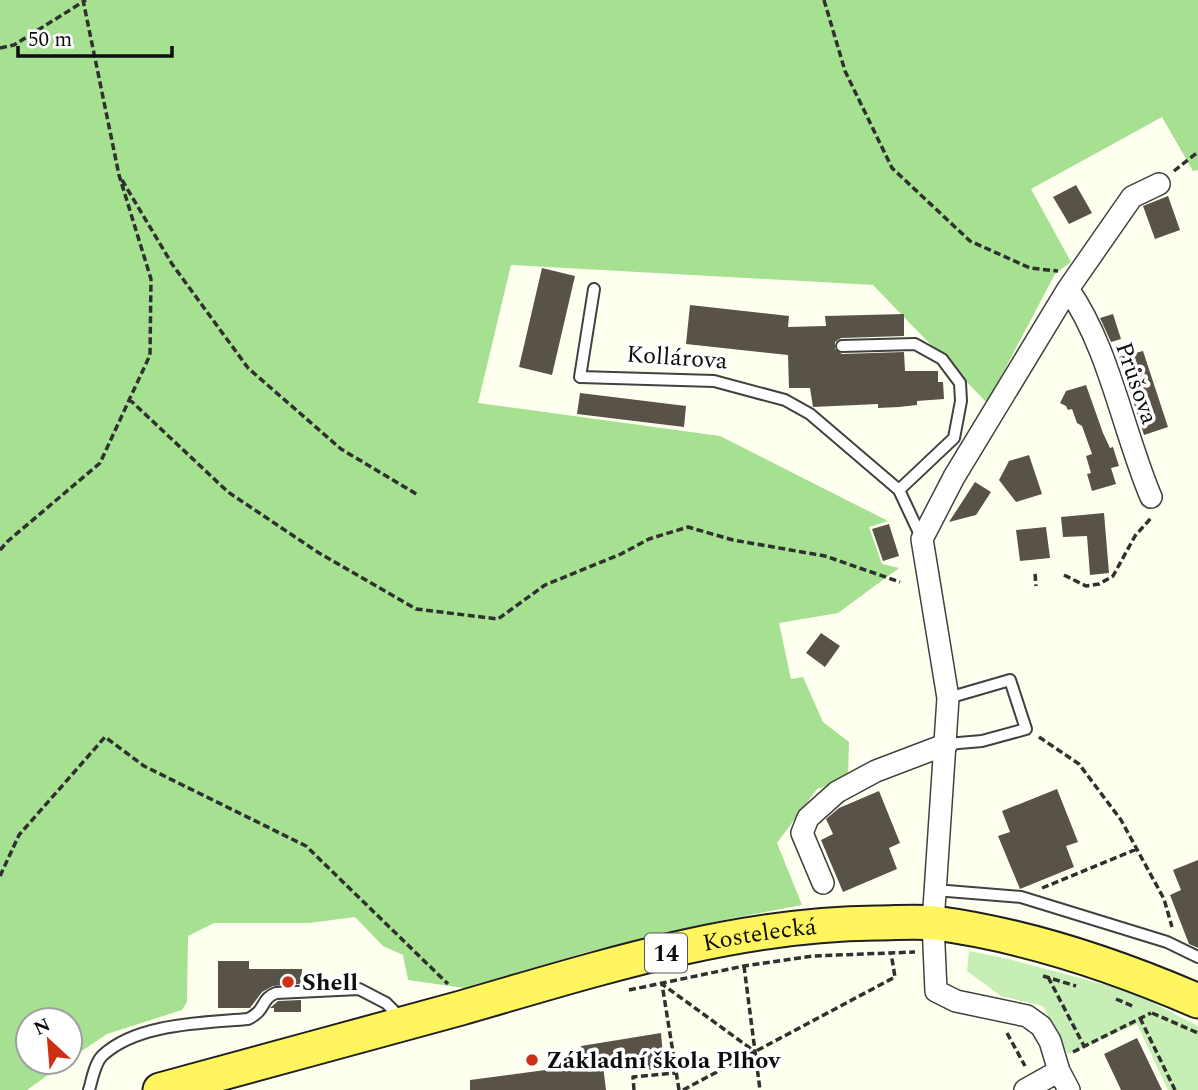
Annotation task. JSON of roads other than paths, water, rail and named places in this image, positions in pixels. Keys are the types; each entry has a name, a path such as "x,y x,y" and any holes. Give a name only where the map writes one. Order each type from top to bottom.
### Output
{"main road":[{"name":"Kostelecká","path":"160,1090 589,971 731,937 840,923 891,938 933,923 995,934 1060,951 1147,979 1198,1001"}],"street":[{"path":"922,539 954,477 1073,280 1132,197 1159,184"},
{"name":"Průšova","path":"1073,280 1135,461 1154,504"},
{"name":"Kollárova","path":"922,539 948,698 933,923 936,991 957,1002 1027,1016 1041,1026 1050,1041 1057,1066"},
{"path":"823,883 802,834 808,818 837,792 876,771 947,744"},
{"path":"1030,1087 1057,1066 1069,1090"}],"lane":[{"name":"Kollárova","path":"594,289 580,377 715,382 785,400 810,414 899,491 922,539"},
{"path":"842,346 915,344 942,359 960,383 961,401 954,438 899,491"},
{"path":"947,744 982,741 1026,729 1010,680 948,698"},
{"path":"935,890 1021,897 1096,919 1198,957"},
{"path":"89,1090 101,1056 133,1037 176,1026 248,1019 258,1014 264,1001 276,993 359,989 386,1003 406,1023"}],"place":[{"name":"Shell","path":"288,982"},
{"name":"Základní škola Plhov","path":"532,1060"}]}
